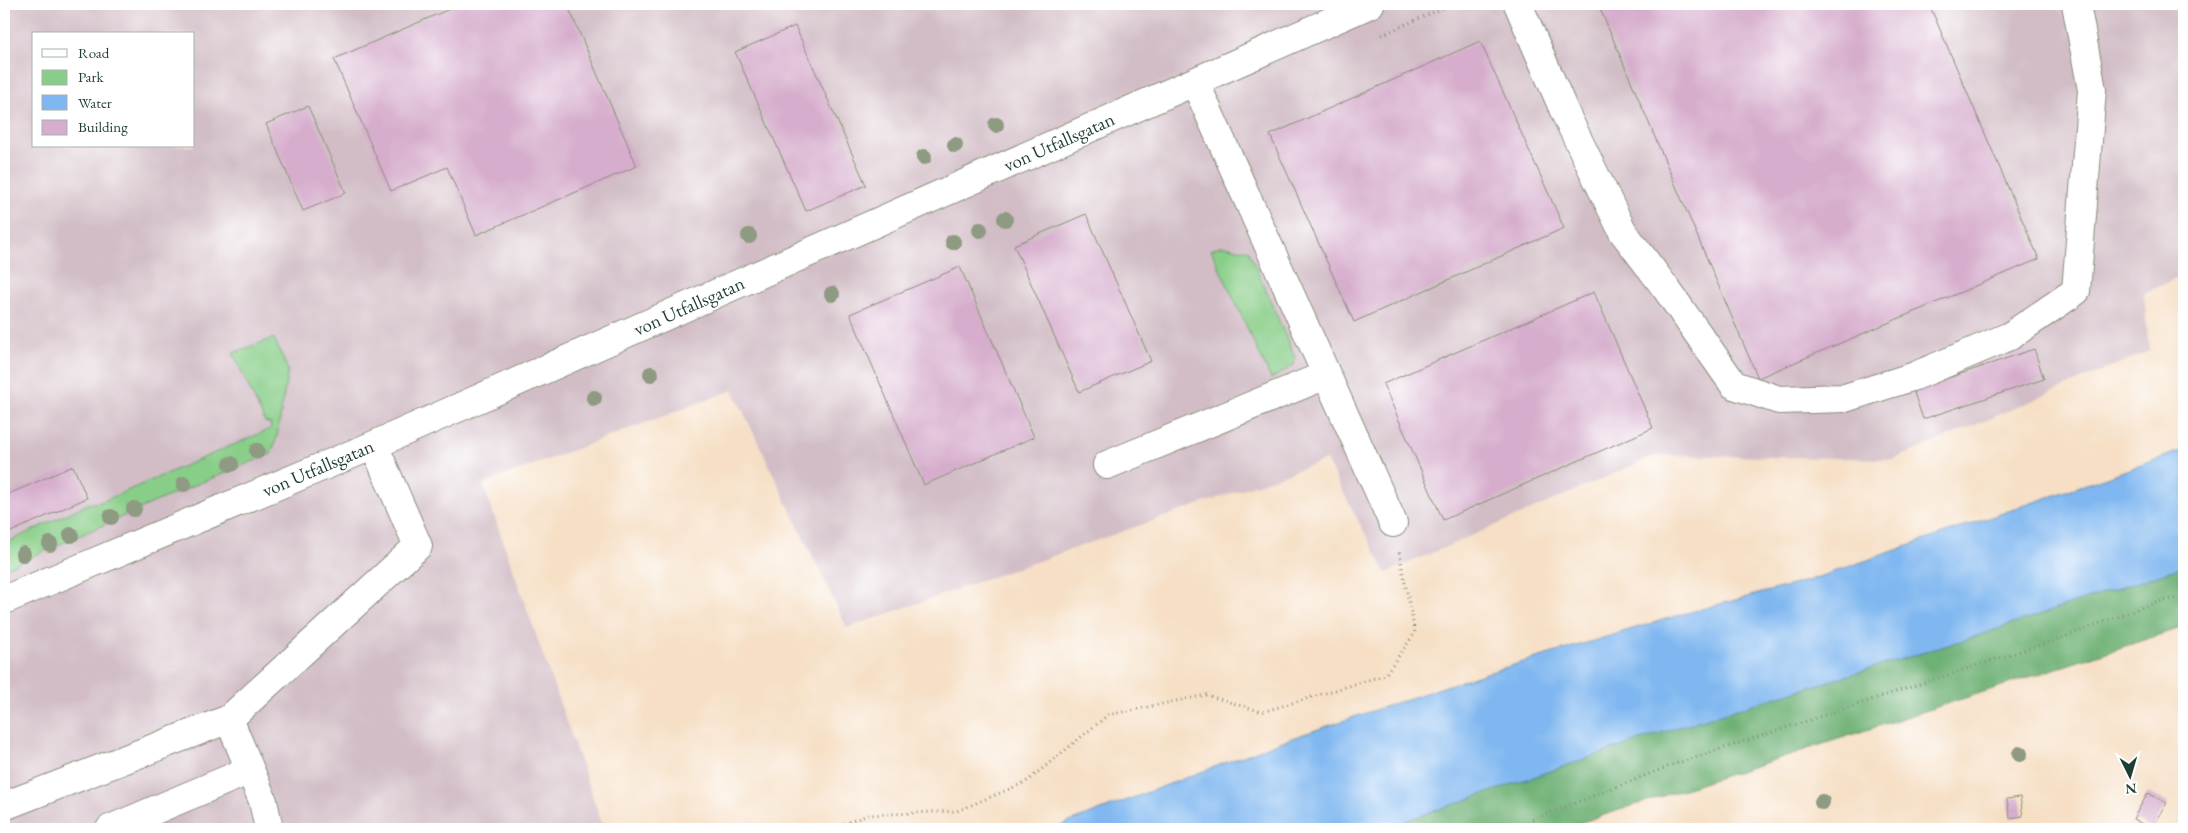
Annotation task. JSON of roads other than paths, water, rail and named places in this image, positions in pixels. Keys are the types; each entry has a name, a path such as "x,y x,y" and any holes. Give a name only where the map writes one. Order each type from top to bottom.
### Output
{"street":[{"name":"von Utfallsgatan","path":"4,600 374,445 1370,4"},
{"path":"1518,4 1565,114 1623,232 1665,287 1734,385 1779,400 1845,398 1915,376 2010,336 2076,291 2092,90 2076,4"},
{"path":"1195,82 1393,523"},
{"path":"1108,465 1326,375"},
{"path":"4,806 229,719 418,546 374,445"},
{"path":"229,719 263,801 269,829"},
{"path":"110,829 250,770"}],"water":[{"path":"2184,450 2184,566 1971,638 1681,726 1382,829 1051,829 1280,742 1467,679 1679,615 1807,581"}]}
